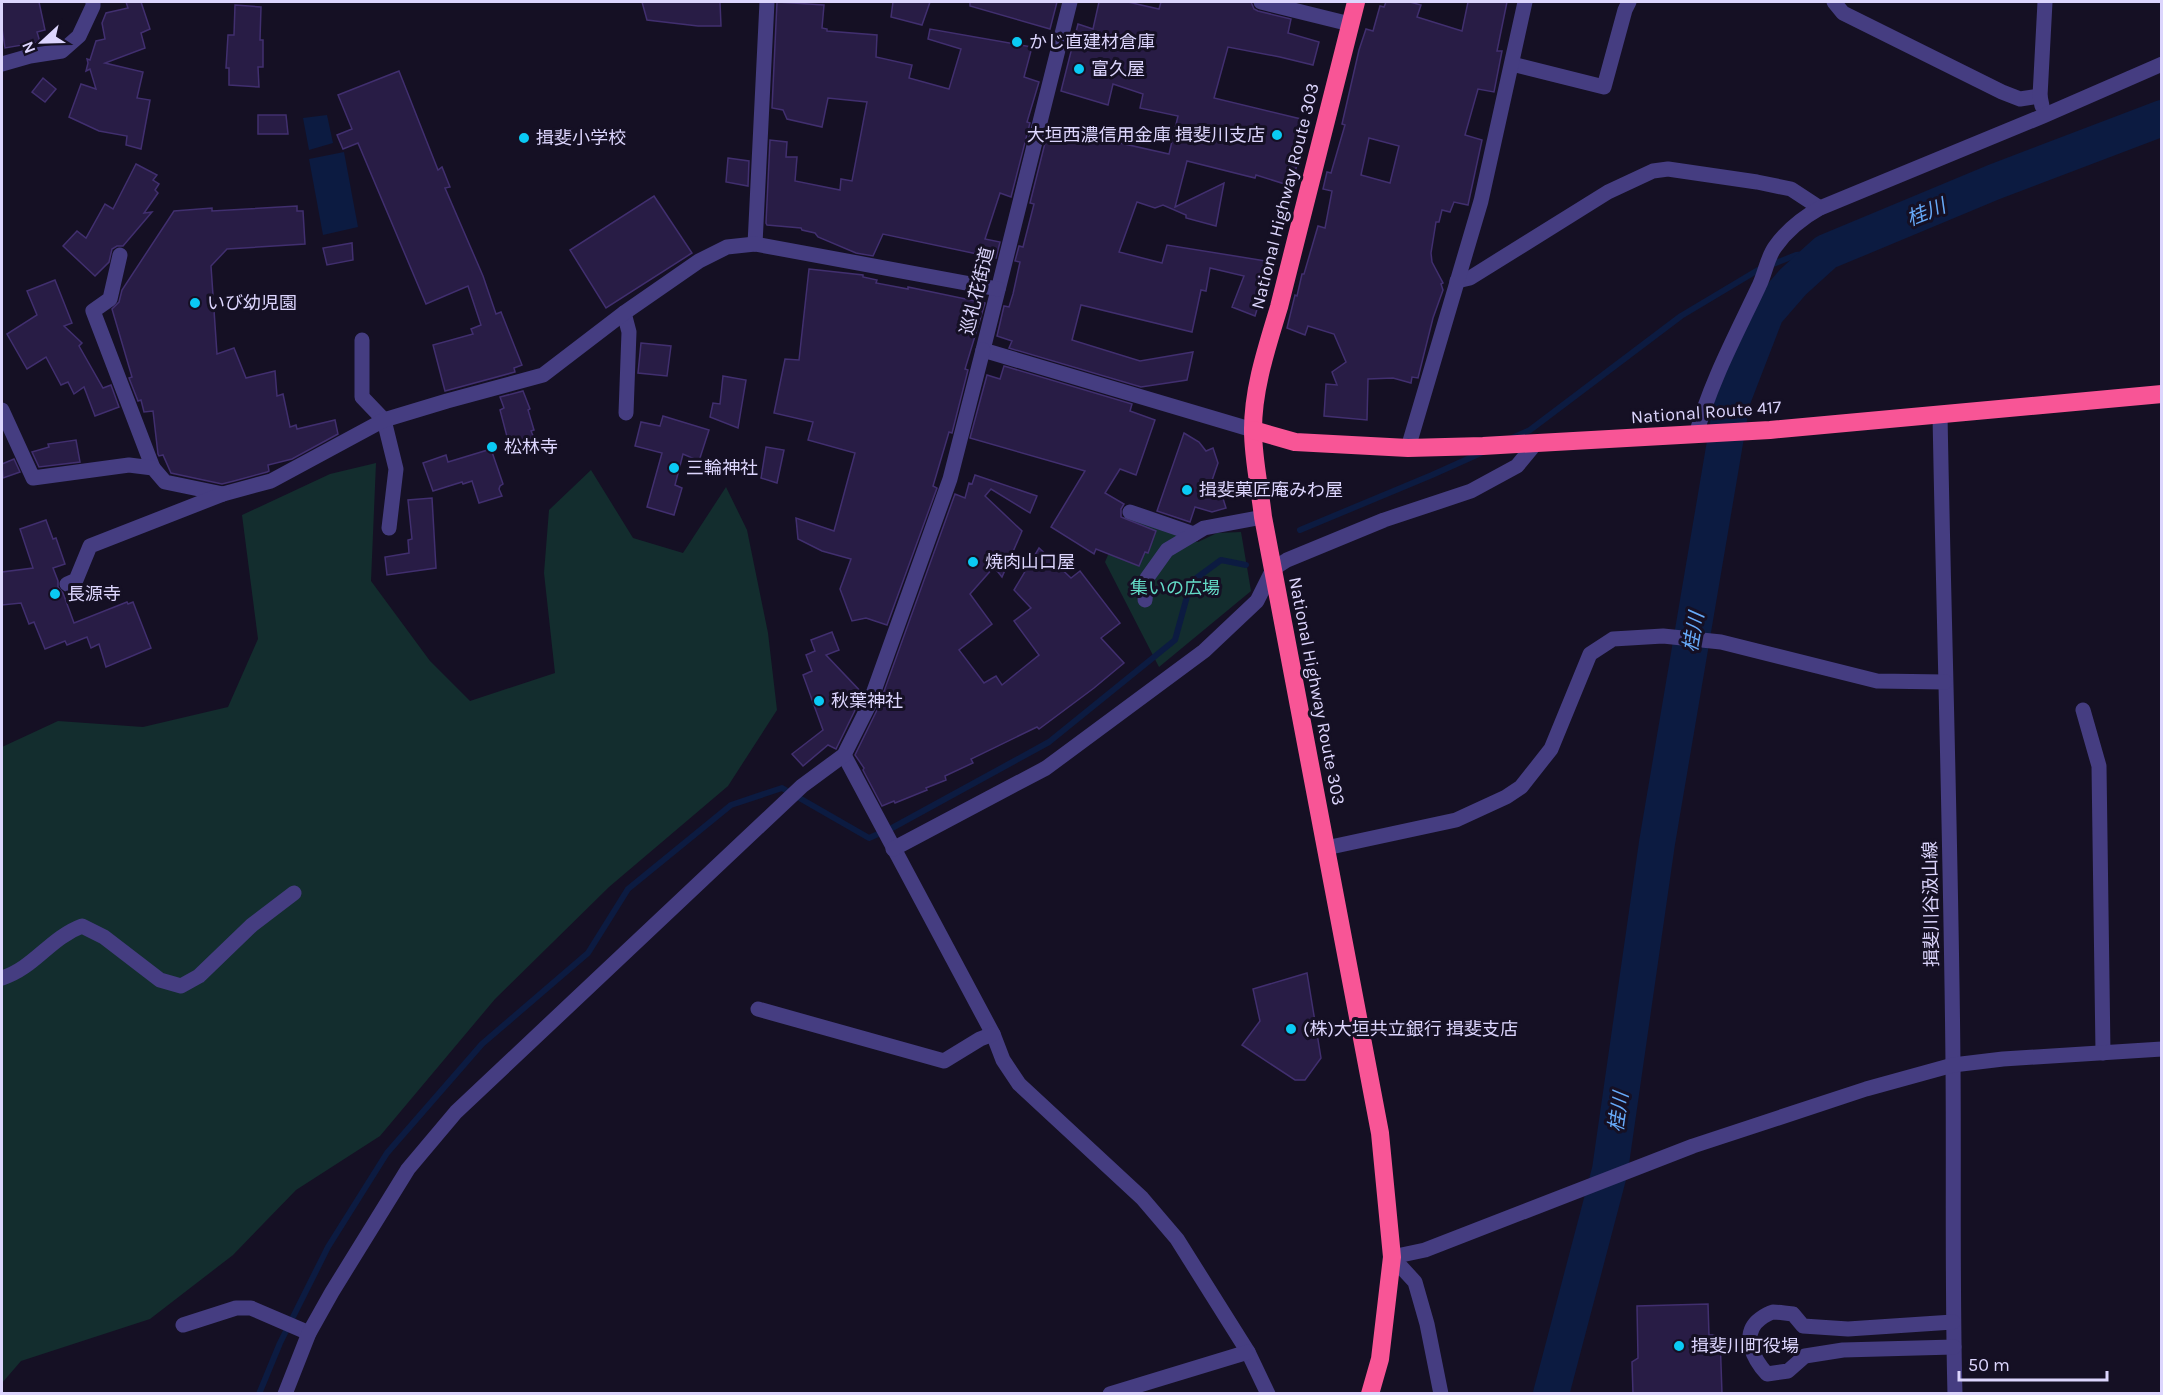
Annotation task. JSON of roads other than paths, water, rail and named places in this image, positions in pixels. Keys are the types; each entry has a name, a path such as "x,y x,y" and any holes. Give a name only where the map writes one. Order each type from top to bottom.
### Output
{"highway":[{"name":"National Highway Route 303","path":"1356,2 1279,308 1266,350 1257,390 1253,430 1263,518 1290,669 1380,1133 1392,1257 1380,1359 1370,1394"},
{"name":"National Route 417","path":"1253,430 1295,442 1408,448 1536,443 1770,430 2162,394"}],"street":[{"path":"2,64 30,56 62,51 79,36 93,2"},
{"path":"754,244 767,2"},
{"name":"巡礼花街道","path":"1070,2 982,350 1253,430"},
{"path":"1261,2 1350,24"},
{"path":"1408,448 1481,201 1525,2"},
{"path":"1512,64 1604,87 1629,2"},
{"path":"1834,2 1843,14 2002,92 2020,99 2040,96"},
{"path":"2043,116 2040,96 2045,2"},
{"path":"1703,435 1704,406 1729,347 1761,282 1773,249 1802,218 1820,208 2162,64"},
{"path":"1457,281 1470,278 1608,192 1653,171 1668,169 1791,189 1820,208"},
{"path":"67,584 76,580 90,546 223,494 271,481 384,420 543,375 624,313 699,261 727,247 754,244 998,290"},
{"path":"120,255 110,299 93,311 153,468 165,482 223,494"},
{"path":"624,313 629,332 626,413"},
{"path":"362,340 362,397 384,420 396,469 389,528"},
{"path":"285,1394 309,1334 332,1292 408,1169 456,1112 802,786 844,755 869,705 950,478 982,350"},
{"path":"2,410 33,478 129,465 153,468"},
{"name":"揖斐川谷汲山線","path":"1940,414 1953,1065 1955,1394"},
{"path":"891,847 1046,768 1204,651 1257,601 1273,568 1384,520 1471,491 1517,466 1536,443"},
{"path":"1130,512 1194,534"},
{"path":"1145,600 1147,578 1167,549 1204,528 1263,518"},
{"path":"1326,848 1456,820 1506,797 1521,787 1551,749 1590,654 1613,639 1669,636 1721,642 1877,681 1945,682"},
{"path":"2083,710 2099,766 2103,1053"},
{"path":"844,755 891,847 993,1034 1003,1060 1019,1084 1142,1198 1177,1239 1248,1352 1268,1394"},
{"path":"2,978 25,967 66,932 82,926 104,937 160,980 182,986 199,976 252,925 294,893"},
{"path":"758,1009 944,1061 993,1034"},
{"path":"1392,1257 1425,1250 1693,1146 1866,1089 1953,1065 2003,1059 2162,1049"},
{"path":"1392,1257 1415,1282 1427,1324 1441,1394"},
{"path":"183,1325 236,1308 251,1308 309,1334"},
{"path":"1953,1322 1833,1328 1803,1326 1792,1314 1771,1312 1757,1321 1750,1334 1750,1349 1758,1365 1767,1374 1788,1371 1805,1356 1843,1350 1954,1347"},
{"path":"1110,1394 1248,1352"}],"water":[{"path":"327,115 333,143 309,150 303,118"},
{"path":"344,152 358,227 323,235 309,159"}],"waterway":[{"name":"桂川","path":"1551,1394 1610,1170 1657,843 1732,401 1766,313 1793,282 1826,252 1994,182 2162,118"},
{"path":"1512,438 1530,430 1681,316 1758,270 1796,255 1826,252"},
{"path":"1300,530 1481,453"},
{"path":"259,1394 280,1343 328,1247 387,1153 482,1044 588,953 628,889 731,805 782,788 869,838 892,828 1049,742 1175,640 1191,582 1221,560 1246,565"}],"place":[{"name":"かじ直建材倉庫","path":"1017,42"},
{"name":"富久屋","path":"1079,69"},
{"name":"大垣西濃信用金庫 揖斐川支店","path":"1277,135"},
{"name":"揖斐小学校","path":"524,138"},
{"name":"いび幼児園","path":"195,303"},
{"name":"松林寺","path":"492,447"},
{"name":"三輪神社","path":"674,468"},
{"name":"揖斐菓匠庵みわ屋","path":"1187,490"},
{"name":"焼肉山口屋","path":"973,562"},
{"name":"長源寺","path":"55,594"},
{"name":"秋葉神社","path":"819,701"},
{"name":"(株)大垣共立銀行 揖斐支店","path":"1291,1029"},
{"name":"揖斐川町役場","path":"1679,1346"}],"park label":[{"name":"集いの広場","path":"1175,588"}]}
